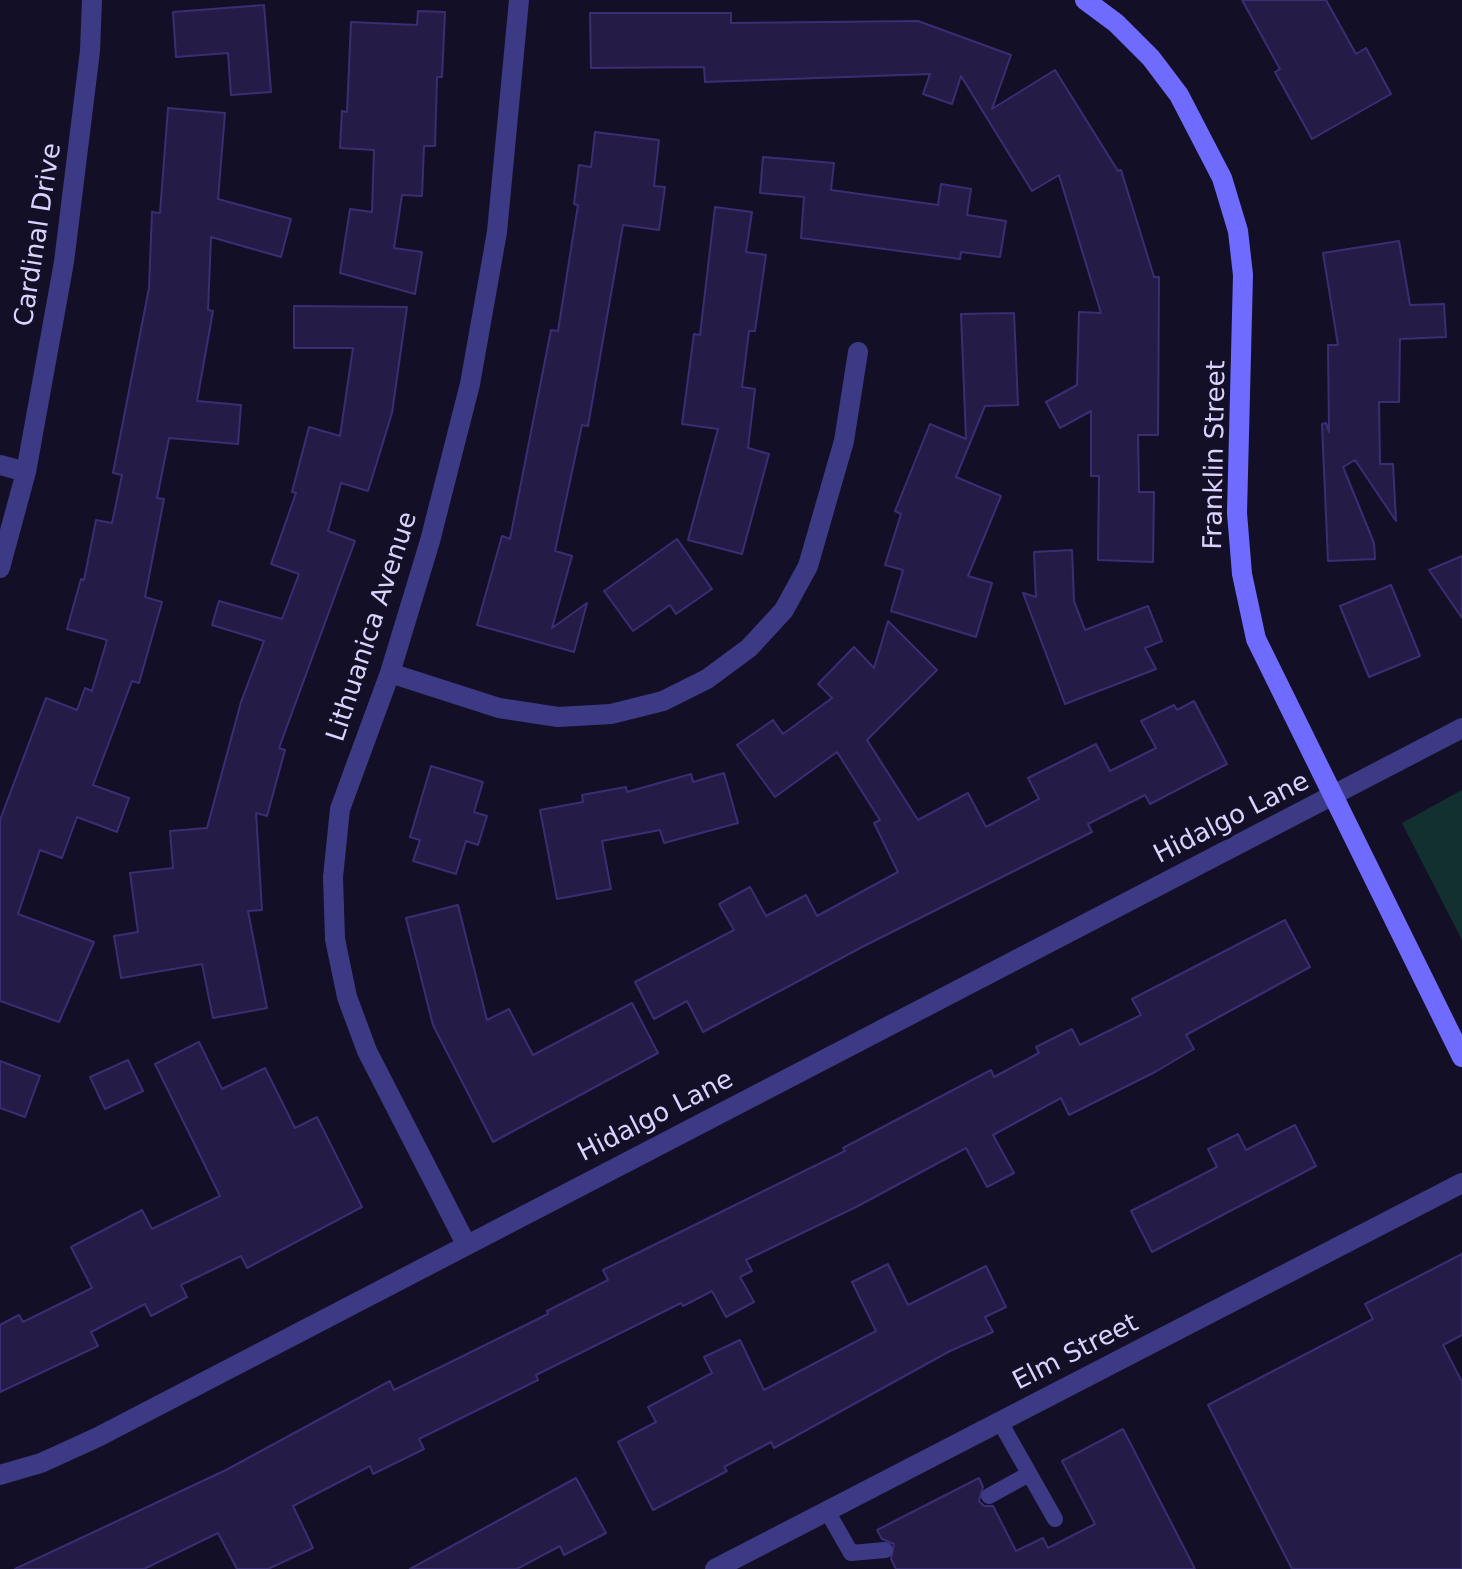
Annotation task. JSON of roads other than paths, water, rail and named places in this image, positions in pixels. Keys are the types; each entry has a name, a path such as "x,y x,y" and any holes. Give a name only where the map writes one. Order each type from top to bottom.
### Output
{"street":[{"name":"Cardinal Drive","path":"0,568 26,472 64,262 90,51 92,0"},
{"name":"Lithuanica Avenue","path":"466,1244 367,1051 347,997 335,939 333,877 340,809 390,673 430,541 470,384 497,232 519,0"},
{"name":"Franklin Street","path":"1085,0 1116,23 1151,58 1179,95 1222,178 1238,231 1243,275 1237,513 1247,607 1256,639 1273,679 1462,1057"},
{"path":"390,673 499,708 558,717 611,714 663,701 707,679 749,648 784,610 808,566 827,512 844,441 858,352"},
{"path":"0,465 26,472"},
{"name":"Hidalgo Lane","path":"0,1475 41,1463 98,1437 1462,728"},
{"name":"Elm Street","path":"715,1569 1462,1183"}],"lane":[{"path":"1000,1422 1055,1519"},
{"path":"989,1496 1029,1474"},
{"path":"827,1511 851,1553 885,1550"}]}
